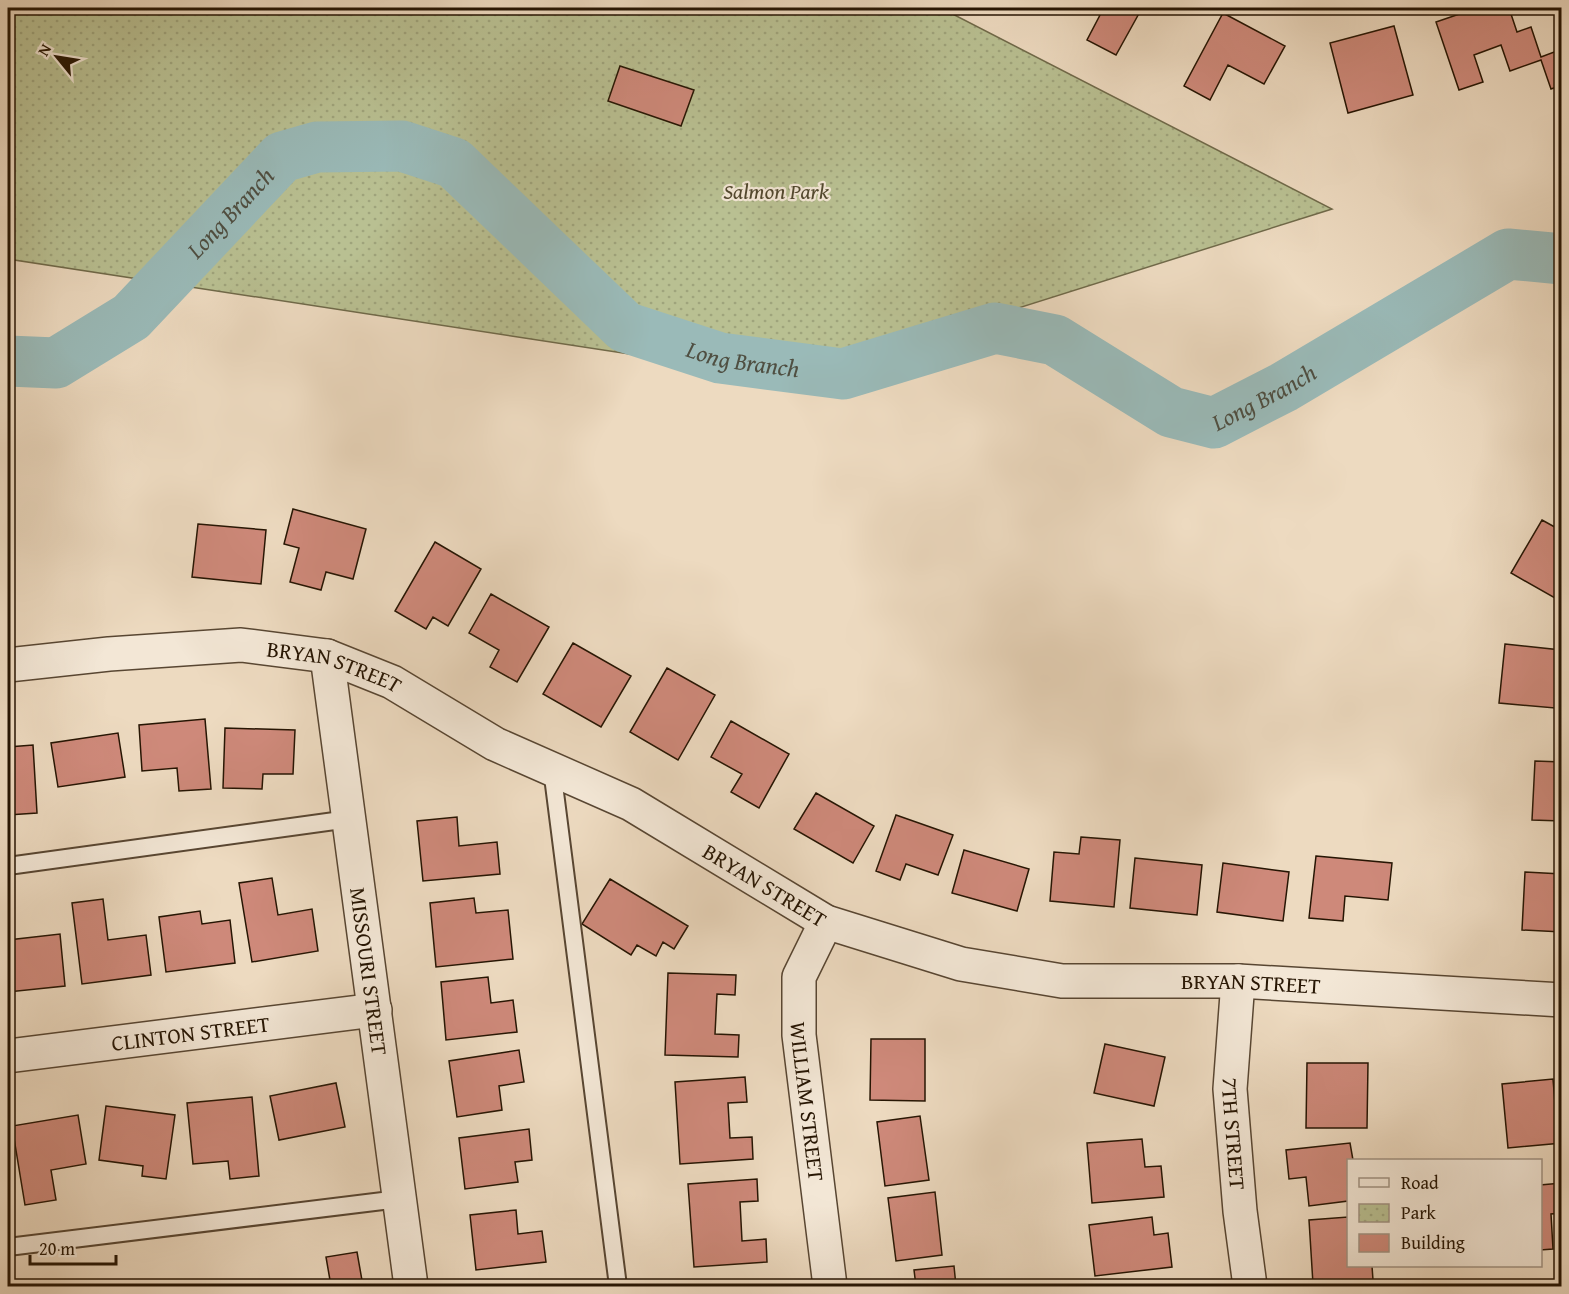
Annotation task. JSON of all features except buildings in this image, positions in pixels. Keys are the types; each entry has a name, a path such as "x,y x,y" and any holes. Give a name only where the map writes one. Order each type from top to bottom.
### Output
{"street":[{"name":"BRYAN STREET","path":"8,665 109,654 242,645 327,656 392,682 495,744 631,804 826,922 962,964 1062,981 1238,981 1562,1000"},
{"name":"MISSOURI STREET","path":"327,656 411,1287"},
{"name":"WILLIAM STREET","path":"826,922 799,977 799,1035 830,1287"},
{"name":"7TH STREET","path":"1238,981 1230,1089 1240,1211 1250,1287"},
{"name":"CLINTON STREET","path":"8,1056 375,1010"}],"lane":[{"path":"552,769 618,1287"},
{"path":"8,866 349,819"},
{"path":"8,1247 399,1199"}],"green space":[{"name":"Salmon Park","path":"8,8 941,8 1332,209 793,379 8,259"}],"waterway":[{"name":"Long Branch","path":"8,361 56,363 131,317 282,157 317,147 402,146 454,163 625,327 720,358 843,374 995,328 1055,340 1171,412 1214,423 1284,387 1508,254 1562,259"}]}
